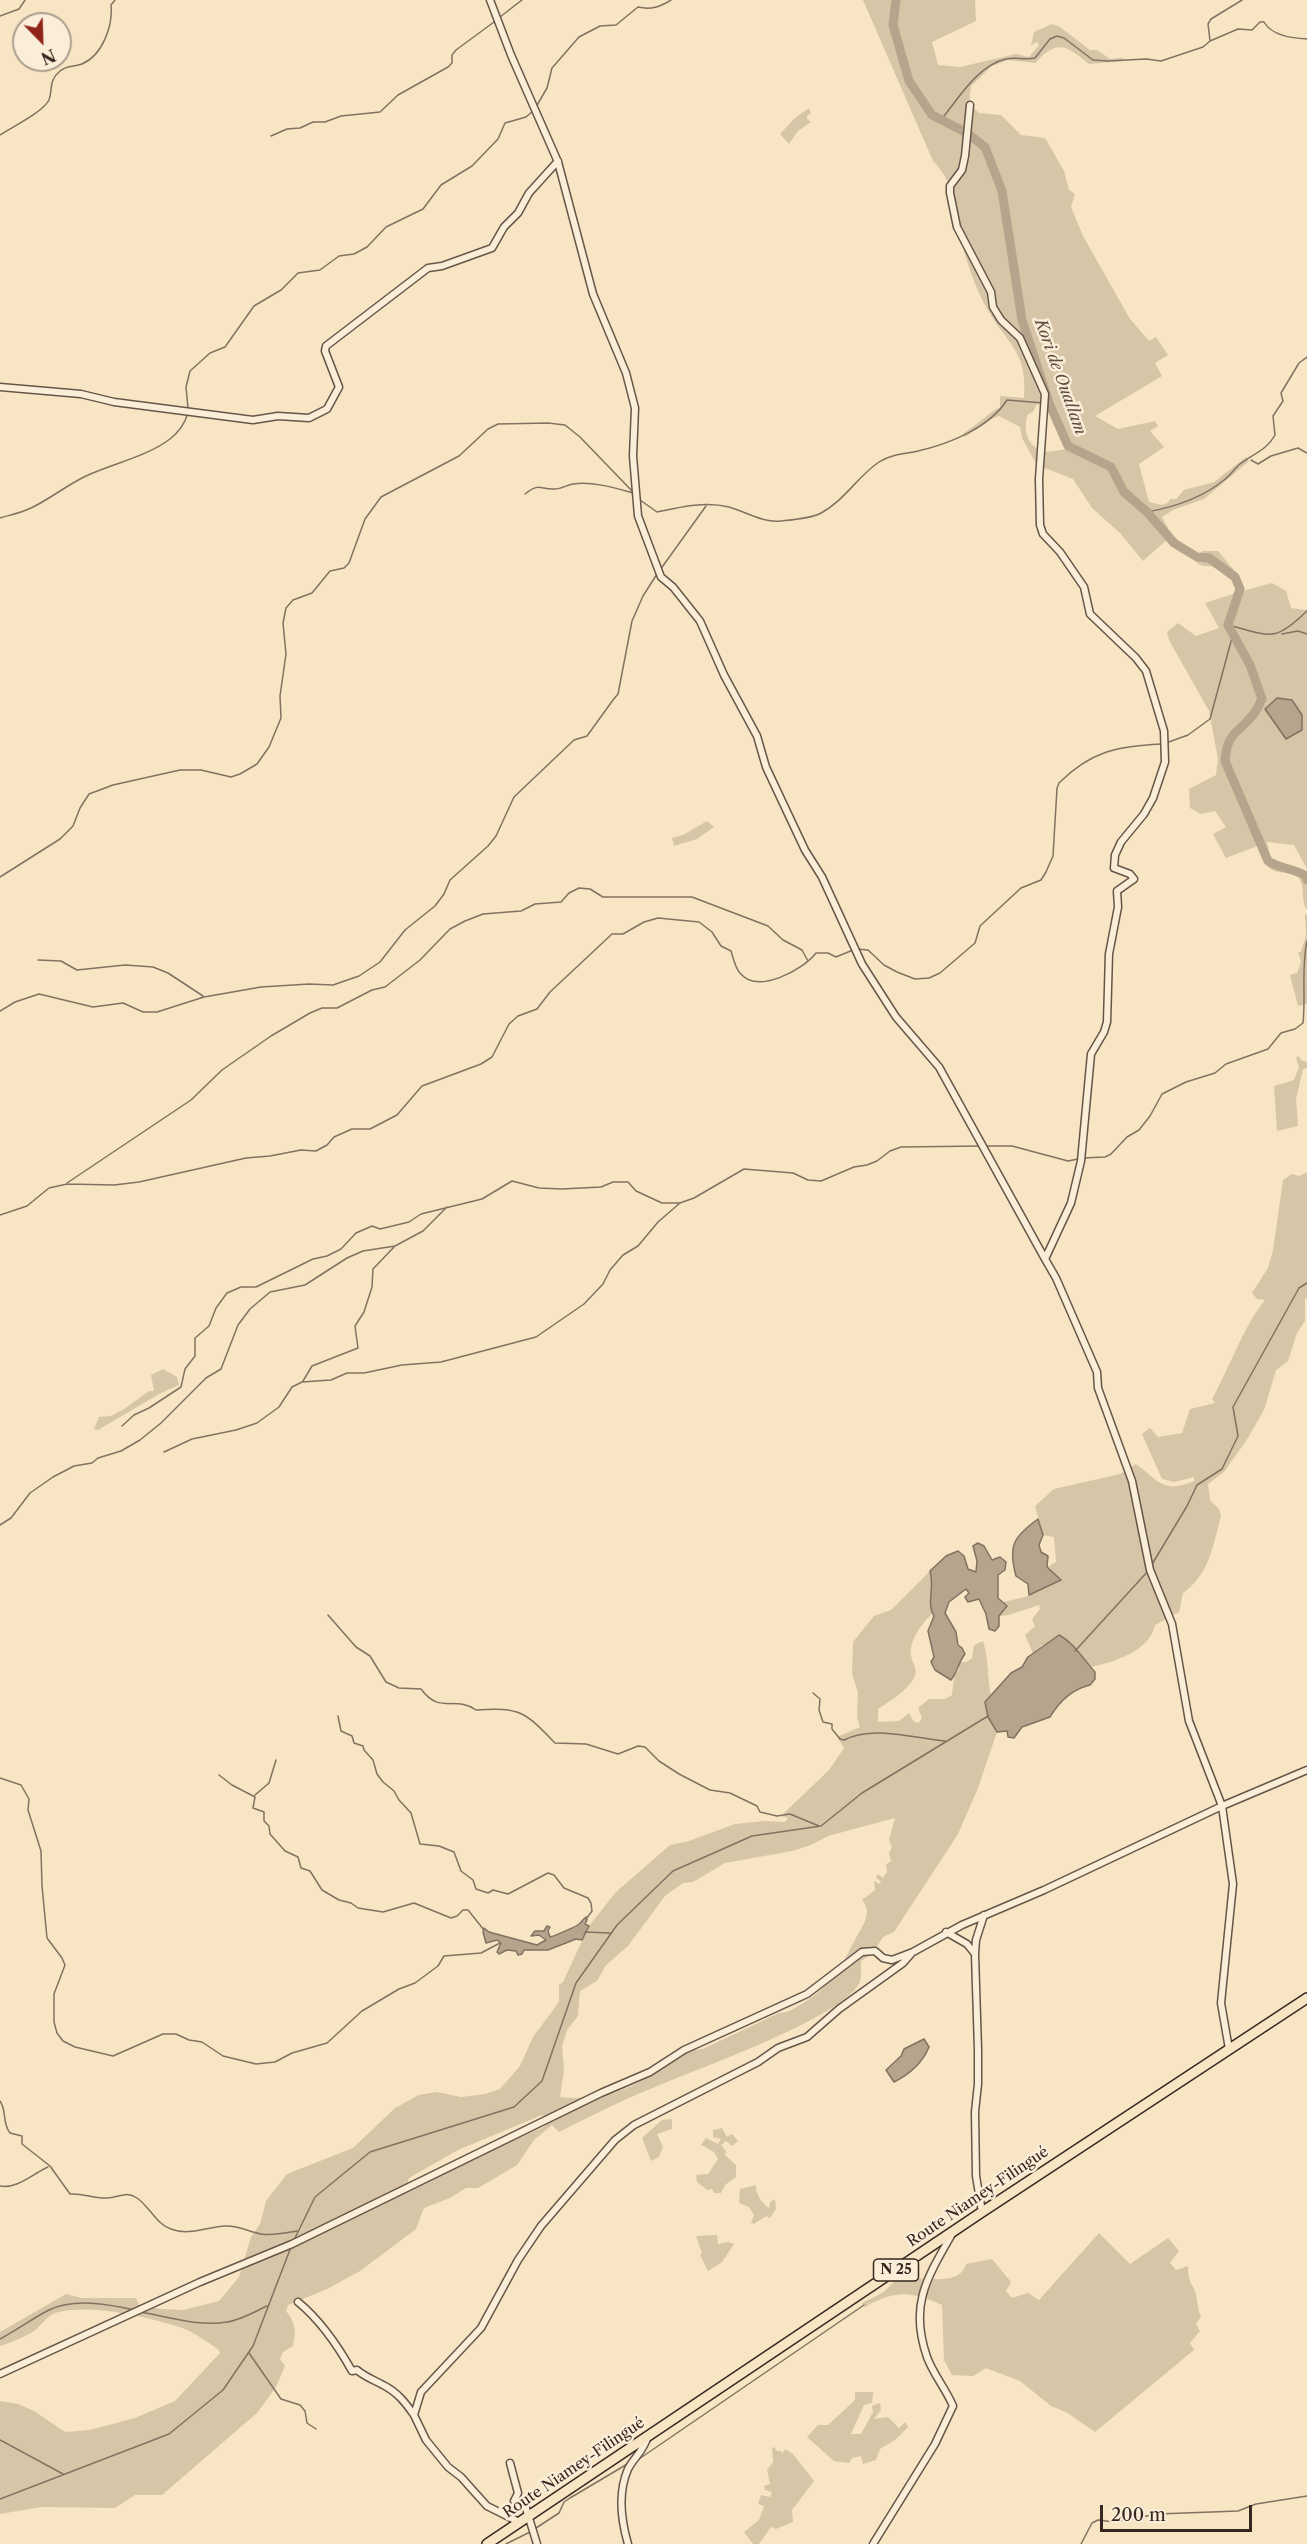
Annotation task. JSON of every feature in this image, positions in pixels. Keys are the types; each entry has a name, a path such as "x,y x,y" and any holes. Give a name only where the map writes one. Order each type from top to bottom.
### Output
{"main road":[{"name":"Route Niamey-Filingué","path":"487,2544 982,2212 1307,1998"}],"street":[{"path":"490,0 511,55 558,161 593,294 630,390 635,408 633,456 638,516 661,577 673,587 700,621 724,675 757,736 766,767 805,850 822,876 866,972 896,1017 939,1066 1056,1278 1097,1372 1098,1388 1132,1481 1149,1570 1172,1624 1189,1721 1222,1806 1233,1884 1221,2003 1229,2049"},
{"path":"970,105 962,170 950,186 951,193 957,227 981,277 991,292 993,307 1001,320 1020,338 1045,394 1039,479 1040,525 1043,534 1060,552 1084,587 1090,614 1136,658 1146,671 1164,731 1165,744 1165,762 1154,798 1121,842 1115,855 1114,868 1130,874 1134,879 1117,891 1118,907 1109,954 1107,1022 1092,1054 1081,1161 1071,1203 1045,1259"},
{"path":"0,387 81,394 114,402 223,418 253,420 278,416 309,418 327,409 339,387 325,351 326,346 428,268 442,266 492,248 504,227 518,213 529,193 558,161"},
{"path":"0,2374 200,2282 292,2244 591,2098 650,2072 684,2050 807,1994 862,1952 875,1951 892,1960 913,1952 946,1932 1044,1890 1222,1806 1307,1770"},
{"path":"982,2212 976,2176 975,2112 978,2050 975,1954 976,1940 984,1915"},
{"path":"946,1932 967,1944 975,1954"},
{"path":"414,2415 421,2392 466,2347 481,2328 518,2260 541,2226 615,2140 634,2125 758,2062 778,2048 807,2037 839,2009 903,1962 913,1952"},
{"path":"873,2544 935,2444 953,2406 927,2357 921,2332 920,2307 928,2275 954,2231"},
{"path":"298,2302 308,2309 341,2349 352,2370 357,2370 401,2397 414,2415 426,2440 442,2460 487,2506 523,2520 532,2530 537,2544"},
{"path":"628,2544 621,2500 628,2470 644,2450 648,2436"},
{"path":"510,2463 519,2493 514,2501 525,2505 523,2520"},
{"path":"530,2544 532,2530"}],"shaded area":[{"path":"863,0 975,0 976,21 932,42 938,65 960,67 1016,54 1029,57 1039,45 1037,42 1031,45 1034,32 1052,24 1060,27 1090,50 1097,50 1110,59 1123,58 1123,61 1089,64 1075,53 1062,47 1050,50 1035,63 1008,60 992,66 971,86 969,103 979,113 1001,115 1021,135 1045,138 1064,171 1069,190 1075,194 1071,207 1083,236 1130,319 1149,341 1156,337 1168,355 1155,363 1162,376 1095,416 1118,429 1155,421 1158,426 1150,431 1164,447 1139,464 1149,502 1162,505 1168,503 1170,499 1176,499 1184,490 1214,482 1246,457 1249,461 1204,499 1173,510 1162,517 1181,543 1192,550 1199,554 1202,551 1218,551 1238,575 1243,591 1272,583 1286,591 1291,608 1307,610 1307,869 1294,845 1267,842 1271,861 1276,865 1307,872 1307,910 1299,878 1294,874 1272,870 1263,857 1260,845 1226,858 1213,834 1226,827 1215,811 1201,814 1190,808 1189,789 1216,775 1218,759 1209,711 1169,640 1167,632 1178,623 1196,636 1219,628 1205,603 1239,592 1233,580 1220,569 1197,563 1196,559 1168,539 1143,561 1120,533 1092,508 1073,479 1037,465 1022,438 1020,427 999,416 965,437 963,434 1000,408 1000,396 1024,398 1023,369 1014,348 994,320 976,287 964,251 952,192 933,161","holes":["1037,404 1047,405 1067,449 1042,451 1032,445 1027,436 1028,414 1033,412"]},
{"path":"809,108 811,113 807,119 811,122 798,131 789,144 780,134 796,117"},
{"path":"1277,698 1292,700 1302,715 1302,730 1286,739 1265,709"},
{"path":"707,821 714,827 697,839 674,846 672,838 683,835"},
{"path":"1305,914 1307,915 1307,1004 1298,1006 1290,975 1297,973 1301,962 1298,952 1301,952 1306,935"},
{"path":"1299,1056 1301,1060 1307,1062 1307,1068 1303,1069 1296,1099 1298,1126 1277,1131 1274,1086 1294,1080 1299,1067 1296,1058"},
{"path":"1307,1172 1305,1321 1297,1333 1288,1361 1276,1370 1264,1410 1246,1441 1224,1472 1208,1484 1210,1500 1219,1509 1221,1516 1209,1559 1199,1578 1183,1593 1179,1612 1155,1625 1146,1642 1130,1654 1091,1667 1075,1651 1071,1642 1042,1645 1033,1653 1025,1635 1035,1626 1032,1619 1040,1609 1039,1605 999,1616 1006,1606 1003,1602 1025,1597 1061,1581 1047,1567 1056,1562 1054,1537 1043,1535 1035,1506 1054,1489 1120,1474 1136,1464 1156,1480 1168,1486 1184,1485 1194,1481 1194,1477 1174,1482 1162,1479 1142,1434 1150,1428 1158,1437 1182,1433 1190,1409 1215,1403 1212,1399 1243,1335 1265,1300 1257,1299 1252,1293 1268,1268 1273,1250 1283,1180 1292,1174 1299,1176"},
{"path":"163,1369 177,1377 179,1385 159,1394 98,1430 94,1429 99,1417 111,1416 149,1391 154,1391 151,1375"},
{"path":"1038,1519 1043,1535 1039,1545 1041,1552 1048,1556 1047,1567 1061,1580 1029,1595 1028,1584 1016,1576 1013,1550 1018,1537"},
{"path":"978,1543 984,1546 992,1560 1000,1557 1006,1562 1005,1570 998,1575 998,1598 1007,1606 999,1616 999,1626 995,1631 989,1629 986,1614 979,1599 968,1602 965,1597 969,1593 966,1589 949,1602 945,1613 956,1632 958,1645 965,1654 951,1680 935,1670 931,1662 934,1657 928,1631 934,1616 931,1606 930,1571 946,1556 958,1551 964,1556 968,1569 976,1572 977,1561 973,1546"},
{"path":"930,1571 933,1581 932,1614 920,1627 912,1644 911,1655 916,1669 915,1675 903,1692 878,1709 878,1722 899,1721 909,1713 914,1722 919,1723 922,1718 918,1708 929,1699 945,1699 952,1695 954,1676 959,1669 959,1662 966,1662 972,1658 974,1645 983,1641 991,1696 985,1702 988,1717 997,1732 978,1788 958,1834 894,1932 883,1937 873,1953 861,1961 859,1984 846,1998 825,2012 765,2042 631,2097 559,2132 552,2125 534,2140 517,2165 478,2188 466,2188 450,2198 424,2208 416,2229 360,2271 327,2289 288,2305 286,2311 293,2323 294,2341 293,2346 283,2352 280,2359 285,2366 276,2387 257,2413 162,2495 135,2495 115,2508 41,2507 0,2514 0,2401 18,2404 34,2411 65,2432 90,2430 135,2418 175,2401 220,2353 205,2340 182,2328 101,2310 69,2310 55,2313 37,2329 0,2346 0,2332 66,2294 82,2298 136,2298 139,2305 161,2309 183,2310 219,2301 239,2277 251,2237 260,2224 266,2201 287,2174 353,2148 395,2108 419,2095 437,2092 461,2097 485,2094 500,2089 520,2066 533,2037 559,2002 559,1985 563,1982 589,1926 616,1892 670,1845 689,1841 735,1824 785,1822 788,1818 781,1816 829,1770 844,1748 837,1737 860,1727 857,1717 858,1693 852,1674 853,1642 874,1616 891,1610","holes":["895,1818 889,1840 892,1847 889,1853 891,1861 886,1865 887,1872 883,1878 878,1874 876,1878 881,1881 879,1884 874,1881 875,1890 862,1900 867,1910 864,1924 834,1976 819,1991 790,2011 779,2013 703,2049 689,2052 654,2074 620,2091 585,2098 560,2097 564,2070 562,2046 567,2030 578,2016 580,1991 597,1981 606,1965 628,1946 665,1896 683,1883 693,1882 725,1863 792,1851 828,1836","542,2115 551,2121 542,2128 471,2159 423,2185 411,2188 407,2184 409,2178 458,2150"]},
{"path":"1059,1635 1074,1647 1095,1672 1095,1679 1090,1685 1067,1697 1050,1717 1022,1727 1014,1738 1008,1737 1007,1731 997,1732 988,1717 985,1702 1011,1673 1022,1667 1028,1657"},
{"path":"586,1917 585,1924 589,1926 582,1940 576,1939 548,1950 524,1950 518,1955 516,1951 507,1950 499,1954 497,1952 501,1943 497,1940 486,1943 483,1932 484,1928 489,1932 537,1945 546,1940 539,1935 531,1936 535,1931 544,1931 547,1926 550,1927 548,1931 550,1937 578,1925"},
{"path":"924,2039 929,2047 923,2059 905,2076 894,2082 886,2070 901,2056 904,2049"},
{"path":"672,2119 672,2129 657,2134 663,2147 659,2157 651,2161 642,2138 662,2120"},
{"path":"722,2128 727,2137 732,2134 738,2141 732,2146 726,2141 721,2145 726,2151 725,2155 736,2165 736,2177 725,2185 721,2193 714,2193 712,2189 707,2190 697,2182 696,2175 708,2174 718,2159 714,2152 701,2145 706,2138 718,2144 721,2139 713,2137 713,2130"},
{"path":"756,2185 766,2206 769,2208 770,2202 775,2199 776,2209 770,2218 766,2216 754,2224 751,2223 754,2215 749,2207 739,2203 740,2189"},
{"path":"1099,2233 1130,2264 1168,2238 1179,2251 1170,2263 1176,2270 1188,2266 1201,2317 1196,2324 1200,2331 1190,2343 1194,2350 1095,2432 1066,2412 1051,2406 1020,2381 986,2368 973,2376 952,2375 944,2360 942,2305 921,2297 903,2294 876,2301 865,2307 862,2303 882,2293 897,2280 905,2278 946,2279 962,2272 966,2264 992,2259 1011,2282 1006,2291 1012,2298 1028,2293 1039,2300"},
{"path":"717,2235 718,2244 728,2242 734,2244 722,2262 708,2271 700,2255 702,2253 696,2236"},
{"path":"855,2392 873,2392 872,2403 864,2405 851,2434 861,2434 873,2412 872,2406 880,2403 881,2410 874,2419 888,2417 899,2428 905,2422 908,2427 895,2440 880,2449 876,2460 863,2464 861,2456 852,2458 849,2463 834,2461 807,2437 818,2425 828,2425 855,2400"},
{"path":"774,2447 782,2454 785,2449 793,2454 814,2481 792,2510 793,2522 776,2529 771,2527 759,2544 753,2544 744,2532 759,2520 764,2506 758,2504 761,2495 770,2497 772,2492 765,2490 764,2486 770,2484 767,2470 773,2462 772,2448"}],"waterway":[{"path":"0,16 19,9 25,0"},
{"path":"0,135 46,105 52,82 60,71 82,64 96,54 105,39 111,5 115,0"},
{"path":"500,17 522,0"},
{"path":"536,107 547,88 552,68 579,37 600,26 616,25 638,7 655,7 671,0"},
{"name":"Kori de Ouallam","path":"896,0 893,25 909,81 932,115 967,133 985,147 1002,191 1022,320 1049,403 1068,446 1111,467 1124,492 1147,512 1174,543 1197,557 1209,558 1235,577 1240,589 1228,625 1250,665 1262,699 1253,714 1230,739 1225,761 1268,861 1301,873 1306,876 1307,880"},
{"path":"941,120 969,84 986,68 1006,59 1035,58 1050,39 1057,36 1064,38 1093,60 1161,61 1203,47 1210,41 1208,24 1211,19 1242,0"},
{"path":"271,136 313,122 325,122 341,116 380,112 398,95 448,67 452,63 452,55 456,50 494,22"},
{"path":"1210,41 1238,29 1252,30 1260,22 1264,22 1272,30 1283,35 1307,39"},
{"path":"188,408 186,387 190,371 210,353 225,347 254,306 281,290 298,273 320,270 339,256 354,254 367,247 386,227 423,209 441,185 472,166 498,139 505,123 526,117 533,111"},
{"path":"1147,512 1178,504 1207,492 1268,444 1275,435 1273,416 1283,401 1281,393 1299,363 1307,357"},
{"path":"640,500 657,512 693,505 720,505 774,521 813,516 837,502 864,474 884,459 930,448 955,439 990,419 1007,400 1043,403"},
{"path":"0,518 27,510 86,476 161,445 179,430 188,413"},
{"path":"0,877 60,839 73,826 89,794 113,785 180,770 201,770 231,777 257,764 269,747 281,718 280,696 286,654 283,623 286,608 293,600 312,593 330,571 344,568 349,563 365,519 381,497 459,456 488,429 498,424 565,425 580,437 633,492"},
{"path":"1251,460 1258,464 1271,456 1298,448 1307,453"},
{"path":"525,494 537,487 557,489 580,483 633,493"},
{"path":"660,570 706,506"},
{"path":"0,1011 15,1002 39,994 93,1007 123,1003 143,1012 157,1012 204,997 261,987 333,985 359,976 380,962 405,930 435,906 450,880 488,846 496,836 514,797 574,740 587,736 618,694 632,621 643,596 657,574"},
{"path":"1228,625 1271,634 1287,628 1307,611"},
{"path":"1282,634 1298,631 1307,634"},
{"path":"1166,743 1188,735 1210,719 1233,634"},
{"path":"857,949 868,950 884,965 915,979 929,978 940,973 975,943 980,926 1021,888 1041,880 1053,856 1059,783 1082,764 1106,752 1131,746 1161,744"},
{"path":"67,1183 191,1100 222,1070 271,1036 310,1013 322,1008 337,1008 372,990 385,987 420,960 450,929 483,914 521,911 535,904 561,902 569,893 579,888 590,889 603,897 692,897 768,926 783,940 802,950 808,961"},
{"path":"0,1215 27,1206 49,1188 67,1184 114,1185 139,1182 246,1158 301,1150 316,1151 327,1145 334,1137 352,1129 370,1129 397,1115 422,1086 481,1064 492,1057 509,1024 518,1016 537,1009 550,992 612,934 623,934 644,922 658,918 699,922 712,932 721,946 731,951 740,973 757,982 780,978 791,973 816,953 828,953 836,957 853,950"},
{"path":"1082,1158 1105,1157 1111,1154 1127,1137 1139,1130 1162,1094 1186,1082 1215,1073 1226,1064 1268,1049 1281,1033 1295,1029 1303,1023 1304,961 1307,941"},
{"path":"38,960 61,961 77,970 125,965 153,967 168,973 203,996"},
{"path":"122,1426 134,1415 181,1387 185,1369 195,1356 195,1338 209,1326 216,1308 227,1293 241,1287 256,1287 313,1259 327,1256 341,1249 356,1233 372,1226 380,1229 409,1222 421,1214 482,1199 512,1181 539,1188 562,1189 601,1187 613,1182 628,1182 636,1191 662,1203 680,1203 694,1198 744,1169 793,1173 808,1180 821,1181 854,1167 877,1161 890,1151 901,1147 981,1146"},
{"path":"986,1146 1012,1146 1068,1161 1078,1159"},
{"path":"164,1452 192,1439 257,1423 279,1407 292,1387 302,1382 331,1380 347,1373 364,1373 402,1365 441,1362 536,1337 584,1304 603,1284 610,1270 623,1255 638,1246 658,1222 680,1203"},
{"path":"0,1525 11,1518 30,1493 53,1477 74,1466 92,1463 98,1458 121,1451 140,1440 161,1423 206,1378 221,1369 238,1325 250,1309 270,1292 305,1285 347,1258 363,1251 395,1246 423,1231 447,1207"},
{"path":"303,1381 312,1366 358,1348 355,1326 364,1312 372,1287 373,1269 395,1246"},
{"path":"1151,1566 1197,1485 1222,1469 1238,1436 1233,1407 1299,1288 1307,1283"},
{"path":"1075,1651 1149,1570"},
{"path":"328,1615 356,1647 370,1656 386,1682 399,1688 421,1689 428,1697 441,1703 461,1704 476,1710 513,1711 529,1718 555,1743 586,1744 618,1754 638,1746 645,1747 659,1761 710,1790 730,1793 757,1806 760,1812 777,1816 790,1814 819,1826"},
{"path":"813,1693 820,1699 819,1710 823,1722 832,1724 832,1729 840,1739 880,1733 945,1741"},
{"path":"338,1716 341,1731 352,1736 354,1743 363,1746 373,1760 377,1774 411,1813 420,1844 439,1846 454,1852 461,1871 473,1880 476,1889 488,1893 493,1890 508,1894 548,1873 554,1875 564,1888 588,1898 592,1911 586,1919"},
{"path":"294,2240 315,2197 370,2152 514,2107 542,2081 576,1983 617,1925 673,1871 752,1836 821,1826 862,1793 988,1716"},
{"path":"255,1795 269,1783 276,1760"},
{"path":"219,1775 255,1797 253,1808 264,1812 264,1821 269,1826 270,1834 285,1851 298,1857 301,1868 310,1871 322,1890 339,1900 351,1903 358,1908 383,1912 414,1903 451,1918 463,1910 468,1910 484,1930"},
{"path":"0,1778 21,1785 29,1799 28,1810 41,1851 47,1938 65,1965 54,1994 54,2022 57,2033 63,2041 75,2047 113,2056 163,2034 176,2034 189,2040 202,2042 223,2056 256,2064 275,2062 292,2053 327,2043 362,2011 399,1989 415,1983 438,1966 444,1956 481,1953 500,1943"},
{"path":"585,1932 610,1933"},
{"path":"0,2101 10,2133 22,2136 22,2144 50,2166 70,2194 102,2198 126,2194 133,2196 141,2201 161,2224 184,2232 230,2226 266,2235 297,2231"},
{"path":"0,2186 19,2183 48,2167"},
{"path":"0,2499 169,2434 223,2390 253,2346 291,2247"},
{"path":"0,2339 59,2306 91,2303 134,2310"},
{"path":"639,2459 864,2305"},
{"path":"141,2312 184,2321 217,2323 237,2320 267,2306"},
{"path":"249,2353 281,2399 300,2405 305,2411 307,2423 316,2429"},
{"path":"0,2440 63,2474"},
{"path":"536,2528 559,2513 564,2502 629,2463"},
{"path":"1081,2544 1092,2523 1098,2520 1114,2522 1157,2514 1238,2511 1256,2504 1307,2496"},
{"path":"506,2544 532,2531"}]}
